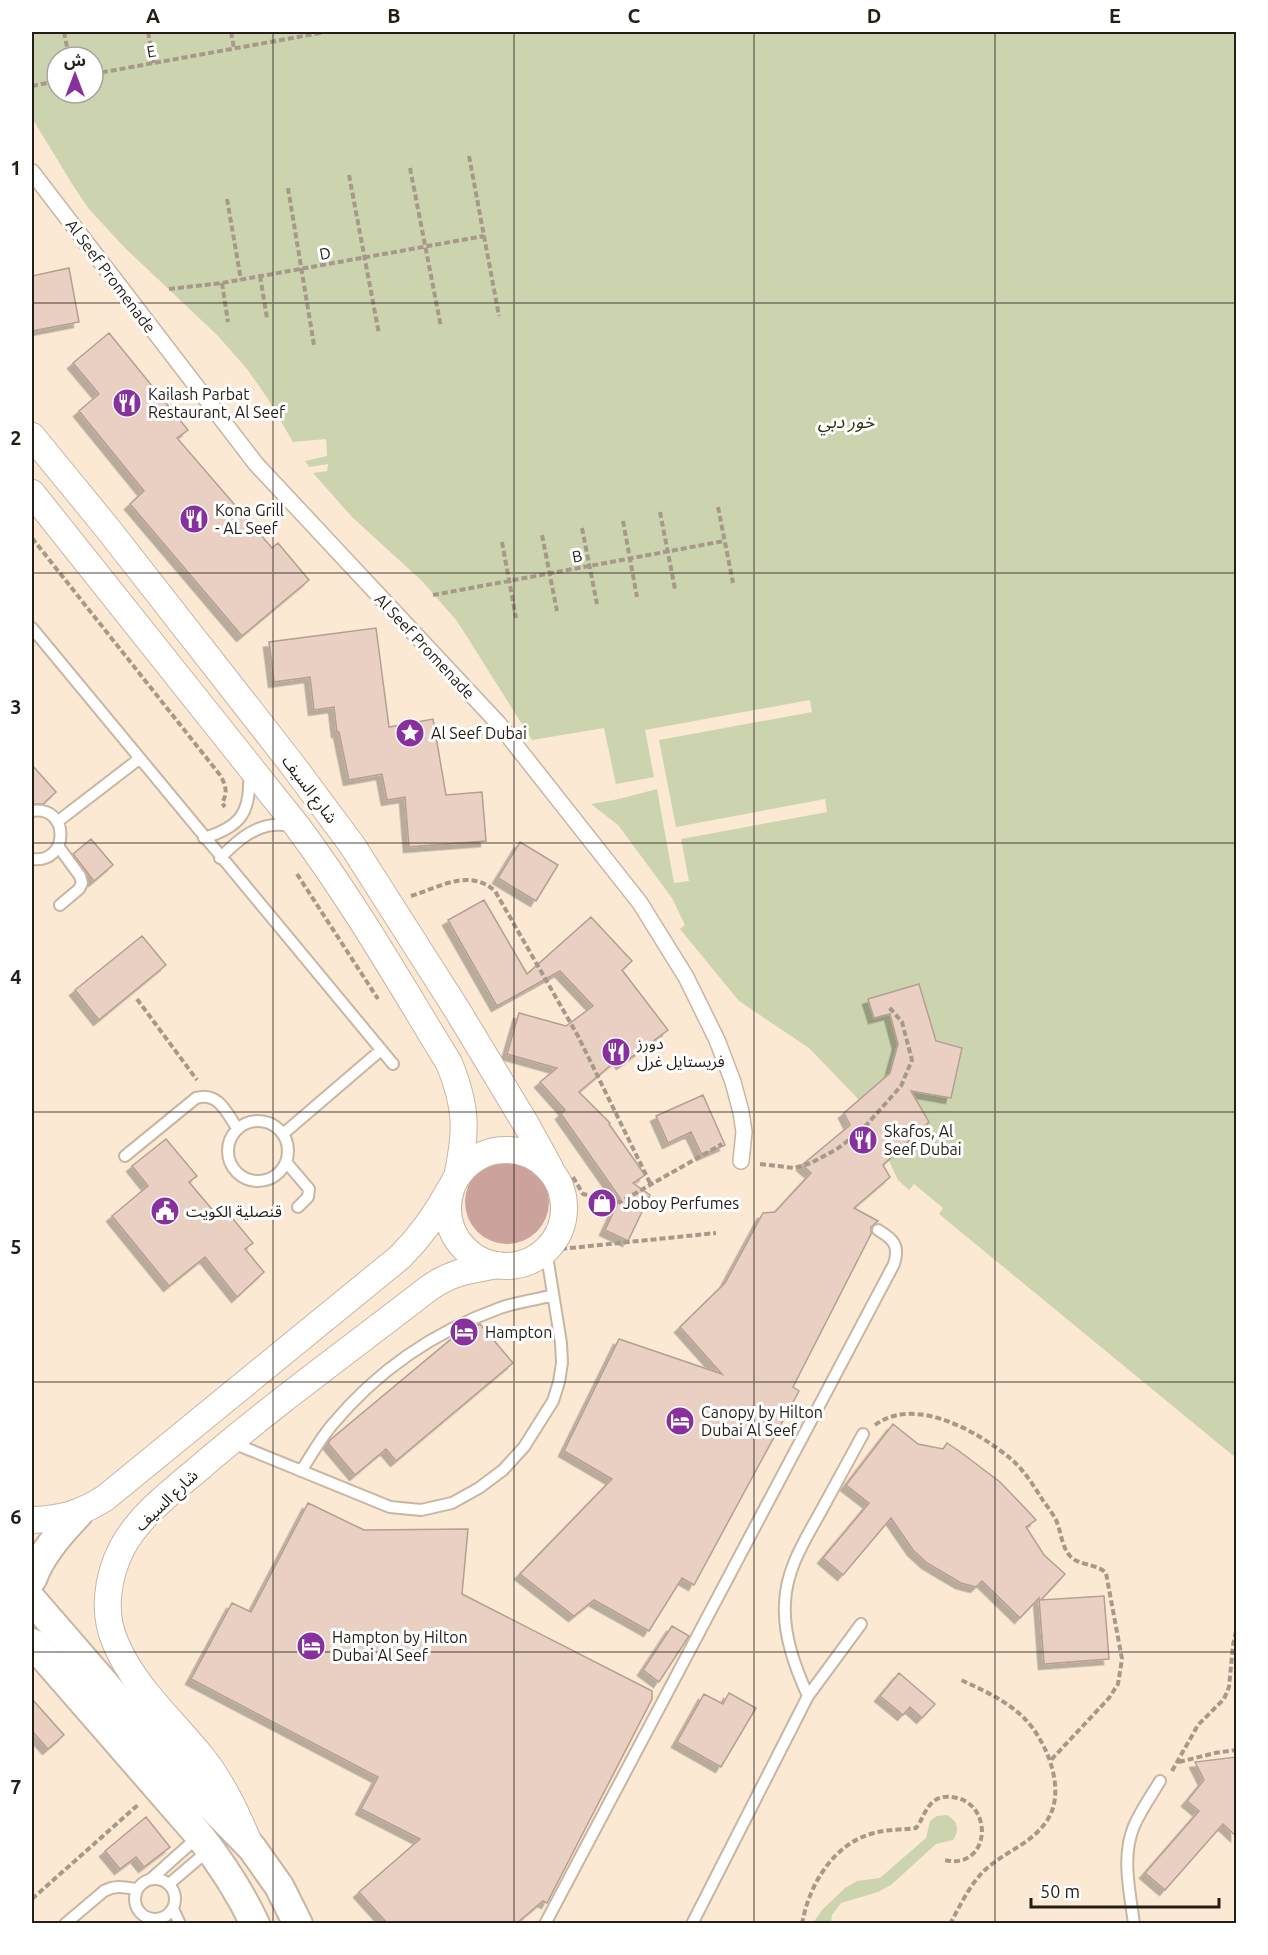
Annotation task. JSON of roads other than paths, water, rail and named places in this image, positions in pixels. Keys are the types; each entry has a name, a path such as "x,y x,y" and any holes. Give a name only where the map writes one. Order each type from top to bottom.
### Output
{"main road":[{"path":"32,1579 42,1558 78,1514"},
{"name":"شارع السيف","path":"32,1600 207,1802 252,1848 279,1886 298,1923"},
{"path":"32,1643 205,1842 240,1894 255,1923"}],"street":[{"name":"Al Seef Promenade","path":"32,172 256,464 498,723 640,903 686,977 717,1040 733,1082 741,1112 744,1131 741,1161"},
{"name":"شارع السيف","path":"32,436 108,529 291,763 352,845 527,1126 561,1171"},
{"name":"شارع السيف","path":"32,493 326,865 449,1063 461,1096 465,1131 448,1204 448,1218 461,1245 484,1262 498,1265"},
{"name":"شارع السيف","path":"32,1520 56,1519 78,1514 105,1498 400,1257 428,1225 466,1165 479,1156 493,1150 509,1149 524,1152 561,1171"},
{"name":"شارع السيف","path":"252,1848 217,1778 123,1659 115,1642 108,1606 109,1585 114,1565 123,1546 137,1526 164,1498 230,1441 445,1277 463,1271 498,1265 515,1265 532,1260 546,1250 556,1239 565,1210 564,1195 558,1180 561,1171"}],"lane":[{"path":"32,628 220,858 393,1064"},
{"path":"57,822 139,759"},
{"path":"204,838 224,832 237,822 246,808 250,792 249,765"},
{"path":"32,811 44,811 52,816 57,822 61,838 53,853 38,860 32,859"},
{"path":"220,858 247,835 258,829 274,824 297,826"},
{"path":"58,846 80,876 82,883 79,889 60,905"},
{"path":"283,1134 381,1050"},
{"path":"124,1156 196,1098 209,1096 219,1101 237,1128"},
{"path":"266,1122 276,1126 283,1134 288,1152 286,1162 273,1177 264,1180 245,1178 231,1164 228,1145 237,1128 246,1123 266,1122"},
{"path":"286,1162 309,1189 308,1197 298,1207"},
{"path":"545,1923 894,1264 896,1250 894,1244 890,1238 878,1230"},
{"path":"230,1441 390,1507 421,1510 453,1503 479,1488 503,1470 524,1448 553,1401 559,1382 562,1363 546,1250"},
{"path":"301,1472 330,1427 366,1388 406,1354 452,1327 492,1311 553,1296"},
{"path":"808,1695 786,1630 785,1603 789,1578 799,1553 863,1434"},
{"path":"692,1923 808,1695 861,1624"},
{"path":"1134,1923 1127,1862 1129,1845 1134,1828 1160,1781"},
{"path":"151,1879 160,1879 169,1884 174,1891 173,1909 167,1916 158,1920 141,1915 135,1907 136,1889 143,1882 151,1879 205,1842"},
{"path":"169,1884 205,1842"},
{"path":"65,1923 111,1887 136,1889"},
{"path":"173,1909 180,1923"}],"water":[{"name":"خور دبي","path":"32,32 1236,32 1236,1458 939,1214 943,1208 914,1184 909,1190 898,1180 862,1103 809,1048 739,1001 680,929 685,925 672,898 618,825 591,804 619,799 604,728 532,740 457,621 422,581 352,517 313,473 327,471 328,464 309,467 305,461 327,456 326,439 293,442 247,369 218,336 124,247 89,209 32,118"},
{"path":"947,1815 954,1820 957,1826 957,1833 953,1840 936,1844 891,1885 878,1892 841,1903 832,1915 831,1923 813,1923 822,1910 845,1888 857,1881 880,1878 926,1838 930,1821 937,1816"}],"place":[{"name":"Kailash Parbat Restaurant, Al Seef","path":"127,403"},
{"name":"Kona Grill - AL Seef","path":"194,519"},
{"name":"Al Seef Dubai","path":"410,733"},
{"name":"دورز فريستايل غرل","path":"616,1052"},
{"name":"Skafos, Al Seef Dubai","path":"863,1140"},
{"name":"Joboy Perfumes","path":"602,1203"},
{"name":"قنصلية الكويت","path":"165,1211"},
{"name":"Hampton","path":"464,1332"},
{"name":"Canopy by Hilton Dubai Al Seef","path":"680,1421"},
{"name":"Hampton by Hilton Dubai Al Seef","path":"311,1646"}]}
